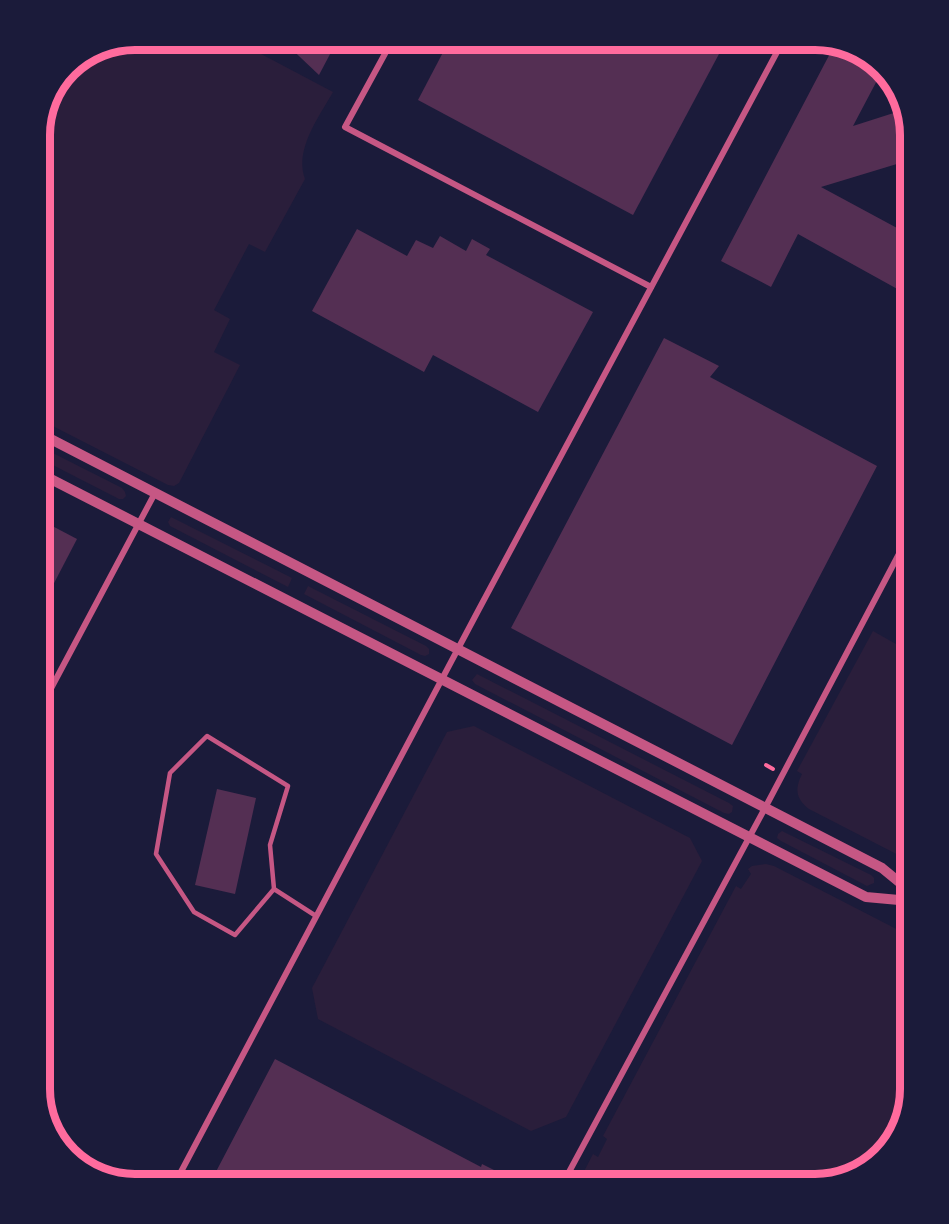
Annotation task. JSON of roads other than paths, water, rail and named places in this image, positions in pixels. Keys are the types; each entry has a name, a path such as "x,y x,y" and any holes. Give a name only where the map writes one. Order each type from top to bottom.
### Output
{"street":[{"path":"387,49 345,128 651,287"},
{"path":"180,1174 778,50"},
{"path":"50,439 882,868 900,883"},
{"path":"50,478 866,897 900,900"},
{"path":"49,692 155,493"},
{"path":"568,1174 900,552"}],"lane":[{"path":"207,736 288,786 270,845 273,889 235,935 194,912 156,854 171,773 207,736"},
{"path":"273,889 316,916"}]}
